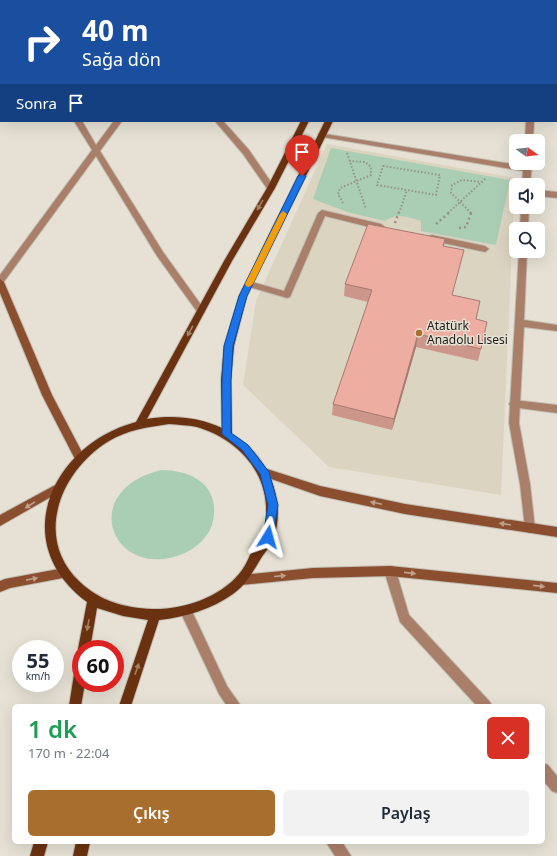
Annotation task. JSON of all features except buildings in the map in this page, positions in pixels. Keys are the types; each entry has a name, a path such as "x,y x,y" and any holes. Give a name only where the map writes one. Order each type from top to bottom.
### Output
{"main road":[{"path":"139,425 201,311 271,188 304,122"},
{"path":"227,434 226,380 229,346 243,296 328,122"},
{"path":"0,281 3,300 47,395 80,458"},
{"path":"169,420 198,424 227,434 245,447 264,472 273,505 268,537 241,580 219,597 186,611 155,615 138,615 108,608 93,600 74,586 64,573 55,556 50,522 59,487 80,458 107,437 139,425 169,420"},
{"path":"264,472 320,491 397,507 557,532"},
{"path":"0,521 59,487"},
{"path":"241,580 313,573 390,571 557,588"},
{"path":"0,587 9,583 64,573"},
{"path":"86,640 93,600"},
{"path":"125,704 155,615"},
{"path":"75,704 77,692"},
{"path":"37,856 40,844"},
{"path":"80,856 83,844"}],"street":[{"path":"79,122 160,254 201,311"},
{"path":"0,281 97,152 117,122"},
{"path":"220,122 246,152 271,188"},
{"path":"529,134 530,122"},
{"path":"322,135 509,163"},
{"path":"545,193 557,195"},
{"path":"249,284 287,295 322,213 393,229"},
{"path":"424,236 485,249"},
{"path":"523,258 514,423 525,484 530,528"},
{"path":"518,323 557,328"},
{"path":"514,404 557,409"},
{"path":"390,571 404,618 484,704"},
{"path":"186,611 223,690 234,704"},
{"path":"545,772 557,786"},
{"path":"335,844 344,856"}],"path":[{"path":"343,138 349,161 372,224"},
{"path":"348,205 343,203 338,194 340,188 346,184 364,181 371,175 371,167 366,162 349,161"},
{"path":"383,166 440,175 436,195 407,190 377,185 383,166"},
{"path":"438,227 433,226 486,178"},
{"path":"453,229 466,227 470,220 471,213 451,194 452,185 463,180 481,182"},
{"path":"393,229 407,190"},
{"path":"360,207 365,208"}],"shaded area":[{"path":"327,144 515,178 509,178 509,214 513,214 513,222 509,222 509,258 511,258 501,495 329,467 243,385 256,301"}],"green space":[{"path":"331,148 509,180 496,245 421,231 421,221 407,217 398,216 389,218 385,221 347,212 313,199"},
{"path":"161,470 185,473 203,484 209,491 213,501 214,512 210,529 205,538 197,545 185,553 160,559 139,556 123,546 114,531 112,514 118,496 134,481"}],"slow traffic":[{"path":"249,284 283,214"}],"place":[{"name":"Atatürk Anadolu Lisesi","path":"419,333"}],"route":[{"path":"268,537 273,505 264,472 245,447 227,434 226,380 229,346 243,296 302,176"}]}
